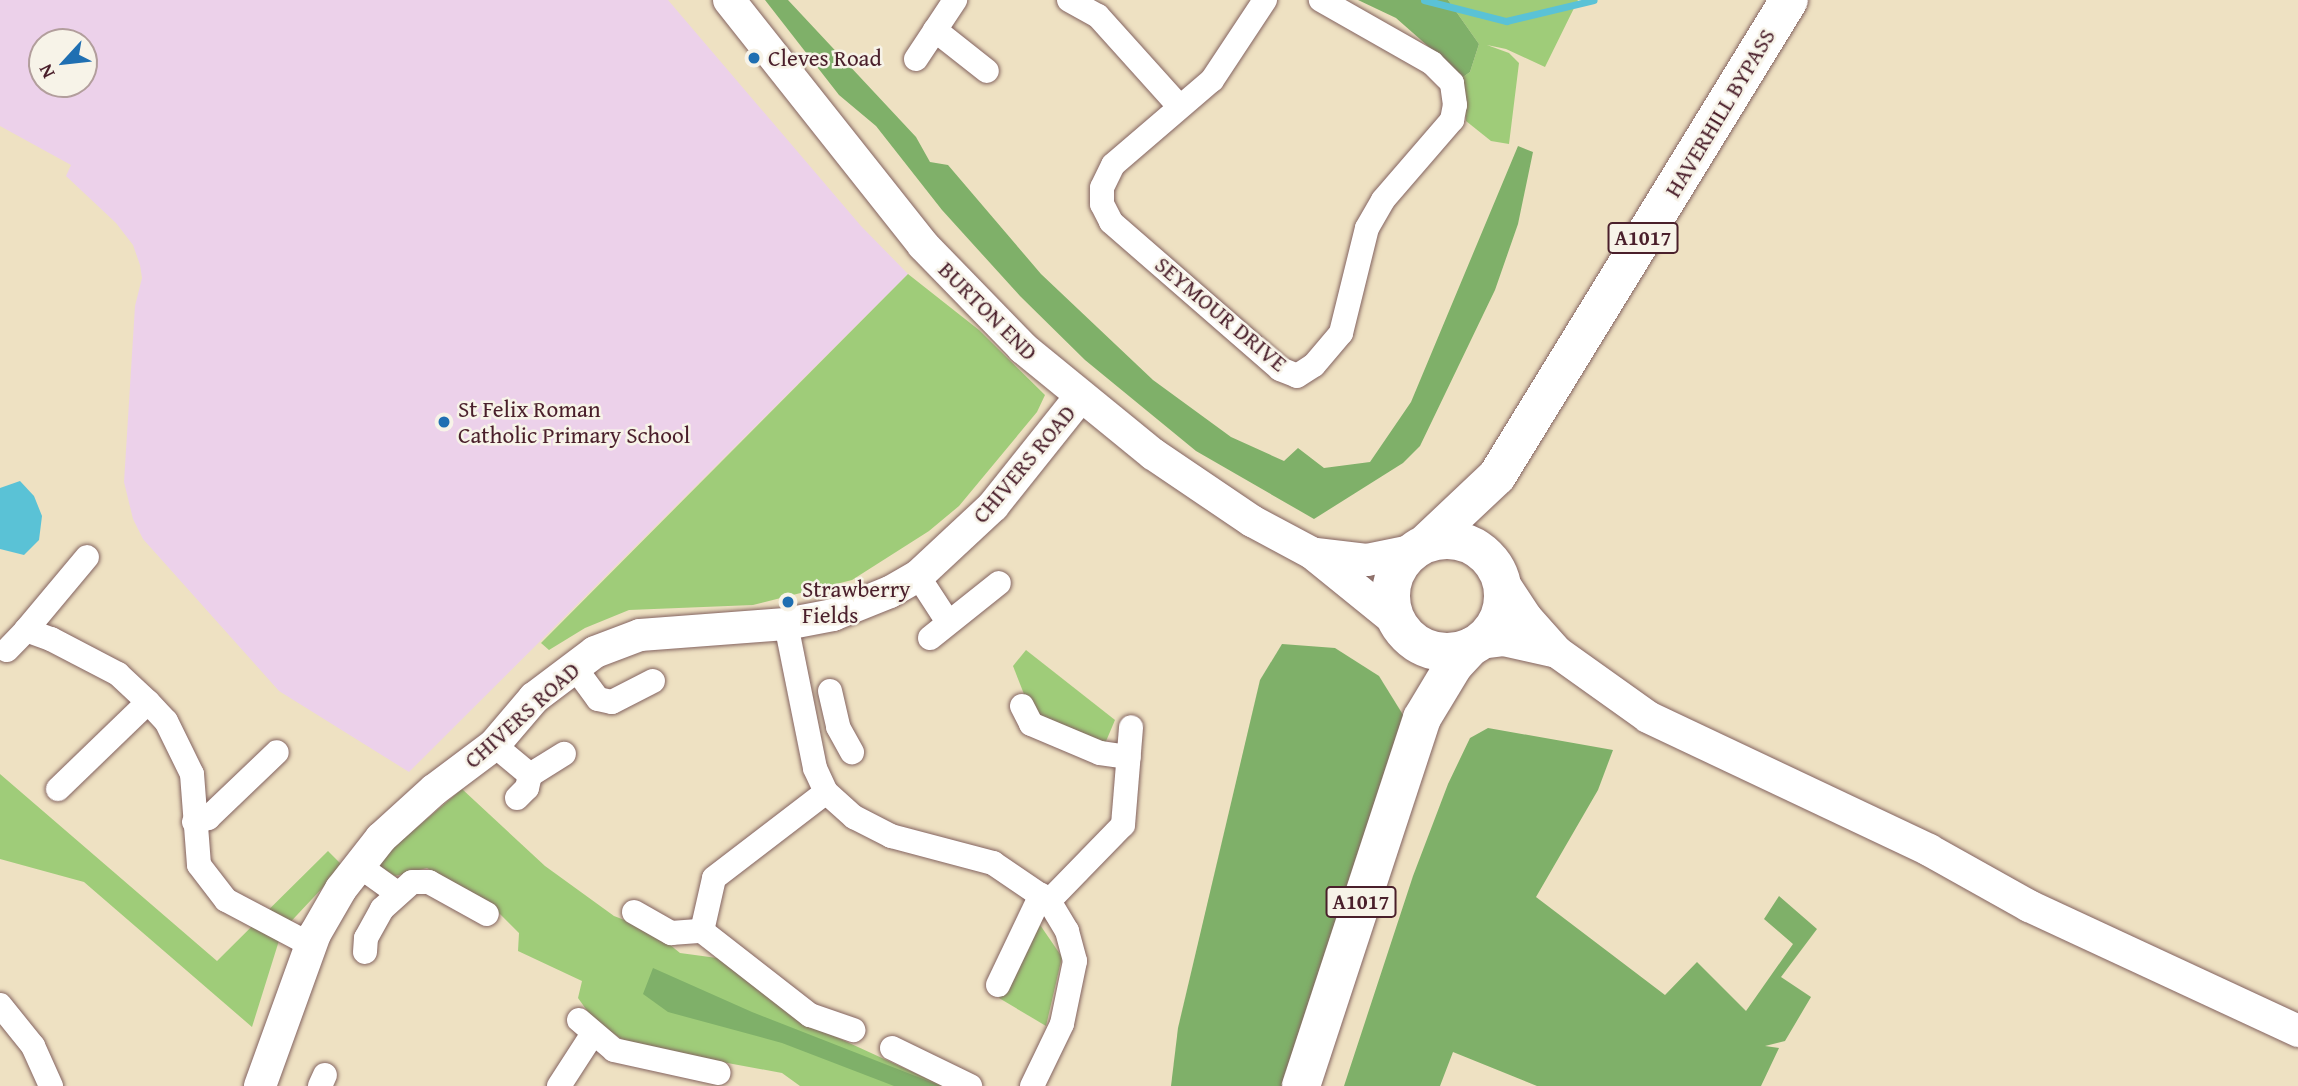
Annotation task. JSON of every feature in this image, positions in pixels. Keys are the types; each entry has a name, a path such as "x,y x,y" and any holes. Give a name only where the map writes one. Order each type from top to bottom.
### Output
{"main road":[{"name":"HAVERHILL BYPASS","path":"1419,547 1497,477 1789,0"},
{"name":"HAVERHILL BYPASS","path":"1497,477 1488,524 1497,571"},
{"path":"1399,626 1434,651 1475,645 1500,615 1497,571 1464,541 1419,547 1391,584 1399,626 1422,718"},
{"name":"A1017","path":"1301,1086 1422,718 1454,665 1475,645"}],"street":[{"name":"BURTON END","path":"729,0 923,245 979,307 1080,397 1153,454 1252,521 1312,553 1399,626"},
{"path":"916,59 956,0"},
{"path":"1069,0 1098,16 1178,105"},
{"name":"SEYMOUR DRIVE","path":"1265,0 1212,80 1178,105 1114,165 1102,188 1102,204 1122,231 1280,369 1297,376 1314,365 1341,333 1367,228 1383,200 1452,120 1455,105 1452,83 1432,63 1321,0"},
{"path":"935,30 988,71"},
{"name":"CHIVERS ROAD","path":"260,1086 311,945 358,865 409,812 494,745 534,698 573,665 640,635 786,624 833,615 918,576 993,506 1080,397"},
{"name":"BURTON END","path":"1312,553 1367,560 1419,547"},
{"path":"6,650 87,557"},
{"path":"1497,571 1526,617 1557,652 1617,697 1690,738 1929,850 2029,906 2298,1031"},
{"path":"918,576 939,630 999,583"},
{"path":"786,624 815,768 826,792 854,817 891,836 993,863 1045,898 1067,931 1075,961 1062,1024 1032,1086"},
{"path":"26,630 118,674 166,721 192,774 199,864 226,900 311,945"},
{"path":"1475,645 1503,640 1557,652"},
{"path":"573,665 598,699 612,702 653,681"},
{"path":"830,691 838,727 852,752"},
{"path":"58,789 148,702"},
{"path":"1022,706 1031,724 1100,753 1129,757"},
{"path":"808,733 838,727"},
{"path":"998,985 1045,898 1123,825 1131,727"},
{"path":"494,745 530,775"},
{"path":"194,822 208,818 277,752"},
{"path":"517,798 527,788 530,775 564,754"},
{"path":"702,931 714,878 826,792"},
{"path":"358,865 397,893"},
{"path":"365,952 366,938 397,893 412,882 429,882 487,914"},
{"path":"634,912 671,933 702,931 732,950 810,1015 853,1030"},
{"path":"0,1004 33,1046 51,1086"},
{"path":"559,1086 585,1027 614,1050 719,1073"},
{"path":"892,1048 970,1086"}],"shaded area":[{"name":"St Felix Roman Catholic Primary School","path":"0,0 668,0 861,226 908,274 409,772 279,691 143,539 133,519 124,482 135,306 142,278 140,265 133,245 116,223 66,176 71,165 0,126"}],"green space":[{"path":"765,0 788,0 916,137 930,162 948,165 1041,274 1153,380 1231,437 1284,461 1298,448 1324,468 1370,462 1411,402 1518,146 1533,152 1518,224 1495,290 1420,446 1403,463 1314,519 1196,451 1085,360 1020,296 942,210 876,126 839,95"},
{"path":"1358,0 1448,0 1479,44 1470,72 1463,77 1396,18"},
{"path":"1448,0 1578,0 1545,67 1506,49 1487,45 1509,53 1519,63 1509,144 1491,141 1466,121 1463,77 1470,72 1479,44"},
{"path":"908,274 979,330 1045,395 1037,412 959,506 929,531 852,580 753,605 629,610 585,628 549,650 541,643"},
{"path":"1282,644 1335,648 1379,676 1405,718 1286,1086 1171,1086 1178,1028 1260,680"},
{"path":"1026,650 1115,720 1104,746 1033,717 1013,666"},
{"path":"1488,728 1613,750 1598,790 1536,897 1665,995 1697,962 1746,1011 1793,944 1764,919 1779,896 1817,929 1781,977 1811,997 1785,1041 1765,1046 1779,1048 1761,1086 1537,1086 1453,1052 1440,1086 1344,1086 1413,876 1448,784 1470,738"},
{"path":"0,774 217,961 328,851 343,866 282,931 252,1027 84,882 0,859"},
{"path":"462,789 545,866 614,916 653,931 680,953 717,958 810,1025 943,1086 800,1086 782,1073 630,1045 593,1019 578,998 582,981 518,951 519,933 498,912 427,868 395,876 375,863"},
{"path":"1036,919 1062,957 1046,1026 999,998"},
{"path":"653,968 752,1012 941,1086 894,1086 782,1043 668,1012 643,994"}],"water":[{"path":"20,481 34,496 42,516 39,540 24,555 0,549 0,488"}],"waterway":[{"path":"1424,0 1506,21 1594,0"}],"place":[{"name":"Cleves Road","path":"754,58"},
{"name":"St Felix Roman Catholic Primary School","path":"444,422"},
{"name":"Strawberry Fields","path":"788,602"}]}
